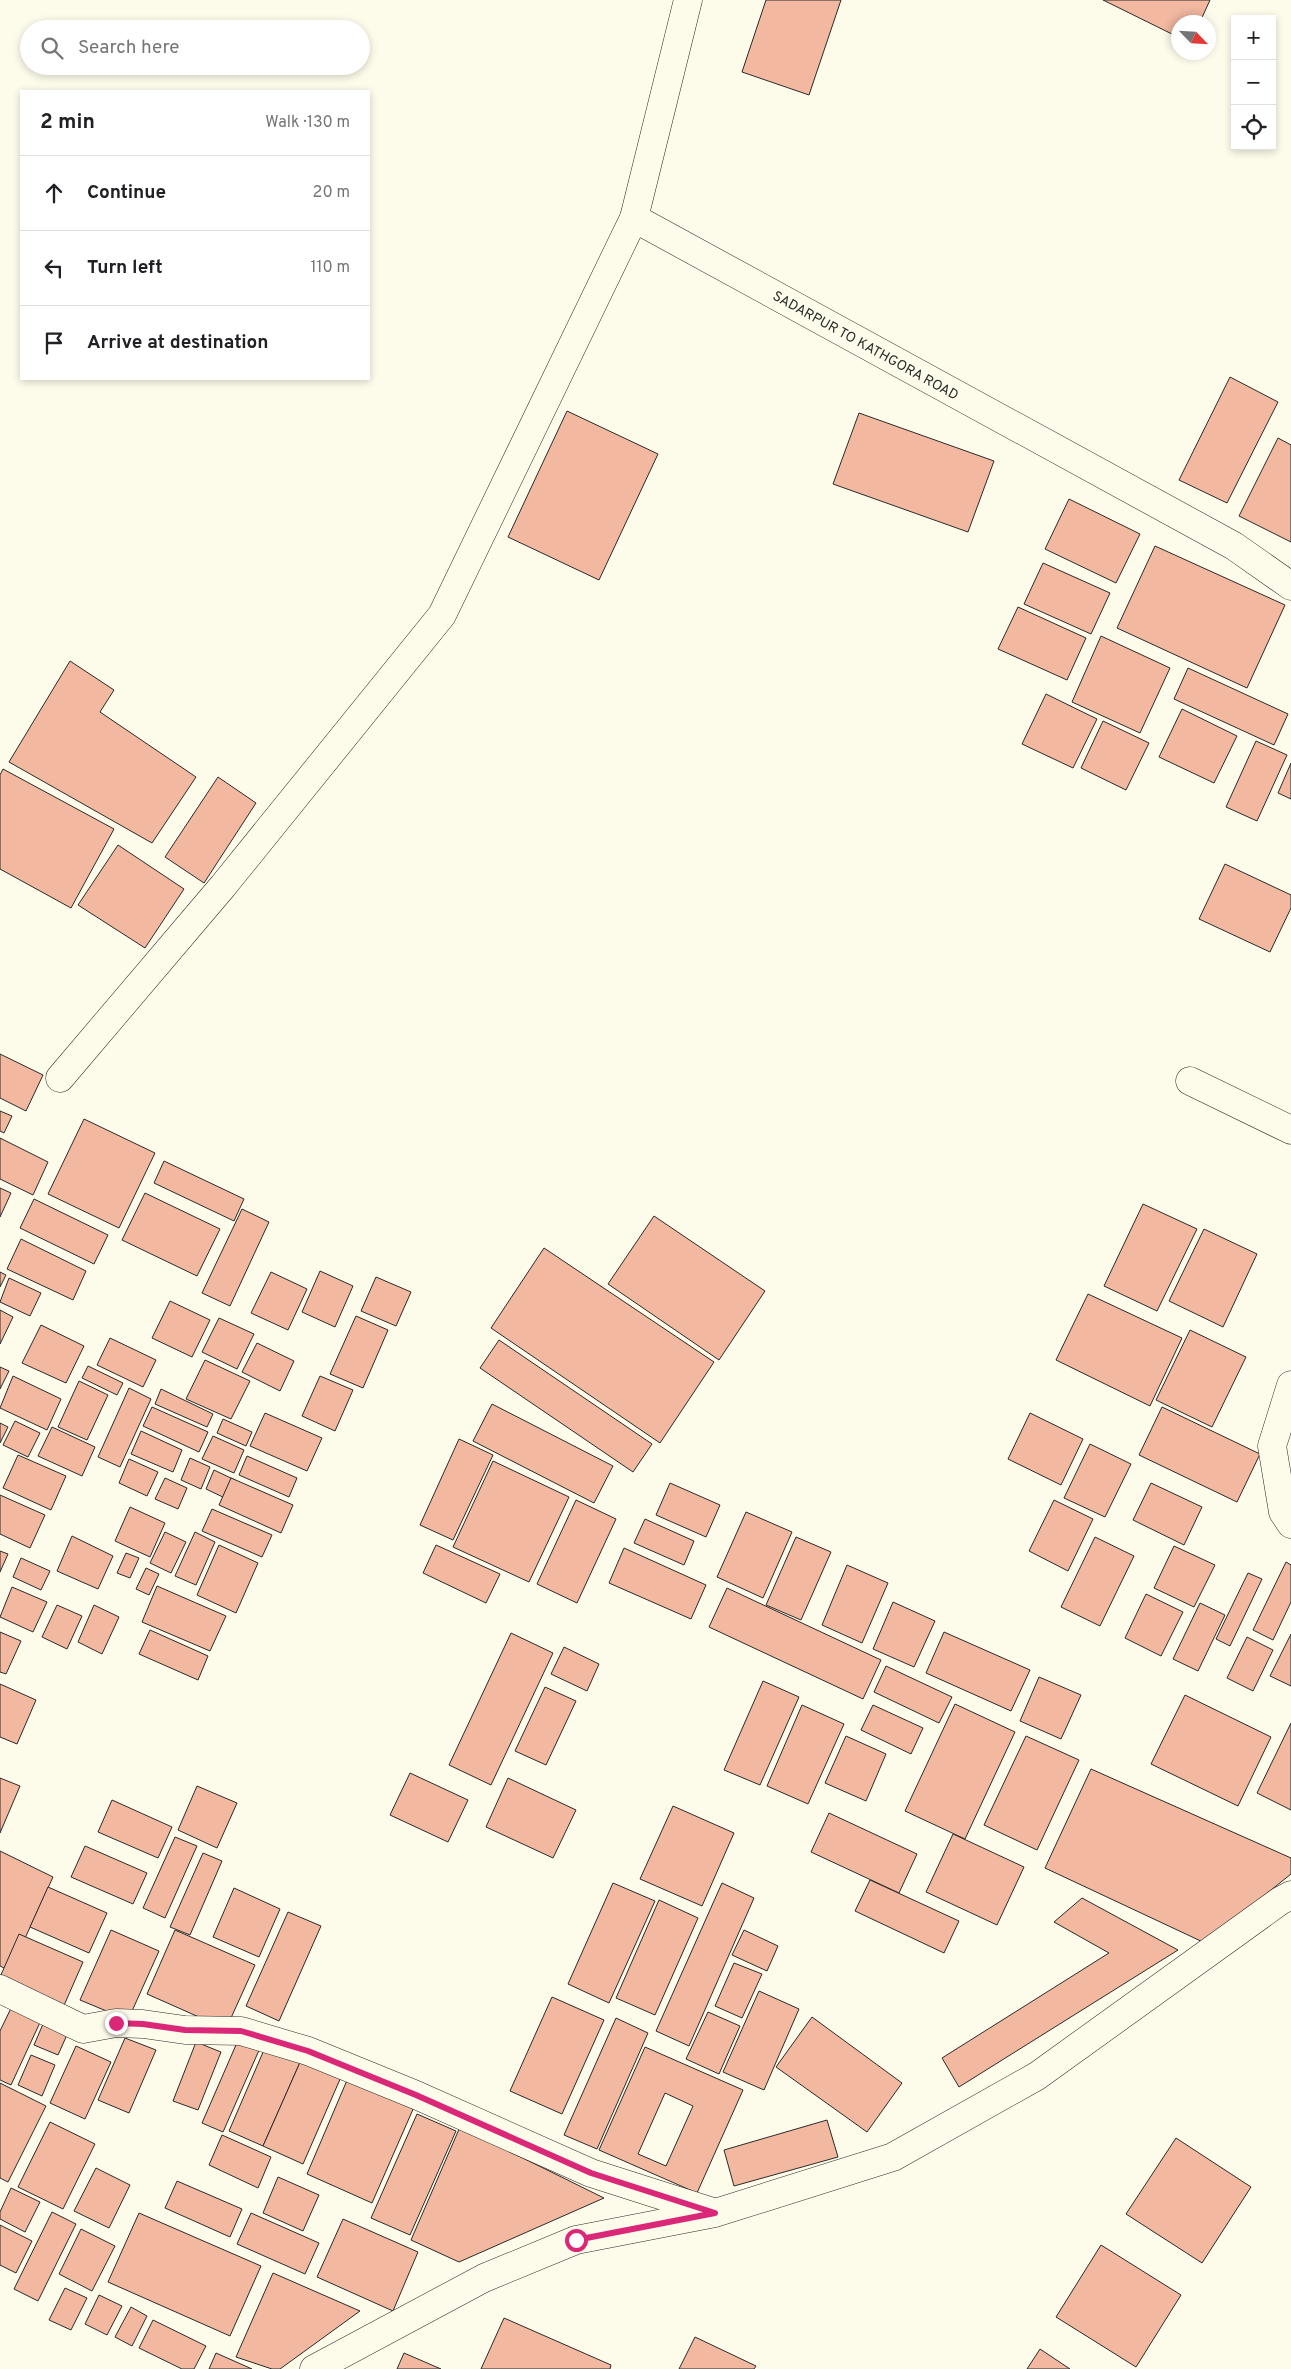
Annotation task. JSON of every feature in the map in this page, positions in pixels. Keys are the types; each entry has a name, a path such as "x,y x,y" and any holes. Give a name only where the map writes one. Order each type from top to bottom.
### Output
{"street":[{"path":"60,1078 223,886 442,615 634,218 688,0"},
{"name":"SADARPUR TO KATHGORA ROAD","path":"634,218 1234,546 1291,586"},
{"path":"1190,1081 1291,1130"},
{"path":"1291,1385 1272,1446 1283,1512 1291,1524"},
{"path":"314,2369 484,2278 576,2240 715,2213 893,2157 1037,2076 1165,1982 1291,1895"},
{"path":"0,1989 83,2029 116,2023 143,2024 185,2030 241,2031 299,2048 416,2095 591,2173 715,2213"}],"building":[{"path":"766,0 841,0 809,95 742,72"},
{"path":"1103,0 1210,0 1203,15 1171,15 1171,34"},
{"path":"1230,377 1278,402 1227,503 1179,480"},
{"path":"567,411 658,454 599,580 508,537"},
{"path":"859,413 994,461 968,532 833,484"},
{"path":"1278,438 1291,445 1291,542 1239,516"},
{"path":"1069,499 1140,534 1116,583 1045,549"},
{"path":"1155,546 1285,605 1247,688 1117,628"},
{"path":"1043,563 1110,593 1091,634 1024,604"},
{"path":"1018,607 1086,638 1067,680 998,649"},
{"path":"1101,636 1170,668 1140,733 1072,702"},
{"path":"70,661 114,690 100,712 196,777 152,843 9,762"},
{"path":"1188,668 1288,714 1274,745 1174,699"},
{"path":"1046,694 1097,719 1073,768 1022,744"},
{"path":"1182,709 1237,736 1214,783 1159,757"},
{"path":"1103,721 1149,743 1126,790 1081,768"},
{"path":"1256,741 1287,755 1257,821 1226,807"},
{"path":"1291,763 1291,799 1278,793"},
{"path":"3,769 114,829 71,908 0,869 0,775"},
{"path":"218,777 256,803 204,883 165,857"},
{"path":"118,845 184,889 145,948 78,905"},
{"path":"1225,864 1291,895 1291,908 1270,952 1199,919"},
{"path":"0,1054 43,1075 26,1111 0,1098"},
{"path":"0,1111 12,1116 4,1133 0,1131"},
{"path":"84,1119 155,1153 119,1228 48,1194"},
{"path":"0,1138 48,1162 33,1195 0,1179"},
{"path":"164,1161 244,1199 234,1221 154,1183"},
{"path":"0,1188 11,1193 0,1217"},
{"path":"145,1193 220,1229 197,1276 122,1240"},
{"path":"34,1199 108,1235 94,1264 20,1228"},
{"path":"1143,1204 1197,1229 1157,1311 1104,1286"},
{"path":"242,1209 269,1222 230,1306 202,1293"},
{"path":"654,1216 765,1291 719,1360 608,1284"},
{"path":"1204,1229 1257,1254 1223,1327 1169,1301"},
{"path":"21,1239 86,1271 73,1300 7,1269"},
{"path":"544,1248 714,1362 660,1443 491,1328"},
{"path":"320,1271 353,1286 335,1327 302,1312"},
{"path":"0,1272 6,1275 0,1287"},
{"path":"271,1272 307,1289 288,1330 251,1313"},
{"path":"376,1277 411,1292 396,1326 361,1311"},
{"path":"9,1278 41,1293 30,1316 0,1302"},
{"path":"1088,1294 1182,1338 1150,1406 1056,1360"},
{"path":"170,1301 210,1320 192,1357 152,1338"},
{"path":"0,1310 13,1317 0,1344"},
{"path":"356,1316 388,1330 363,1388 330,1374"},
{"path":"219,1318 254,1334 237,1369 202,1352"},
{"path":"41,1325 84,1346 66,1383 22,1363"},
{"path":"1190,1330 1246,1357 1212,1427 1156,1400"},
{"path":"110,1338 156,1360 143,1387 97,1365"},
{"path":"499,1340 652,1444 633,1472 480,1368"},
{"path":"257,1343 294,1361 280,1391 242,1372"},
{"path":"205,1360 250,1381 231,1419 186,1399"},
{"path":"88,1366 123,1383 117,1395 82,1378"},
{"path":"0,1367 9,1371 0,1389"},
{"path":"13,1376 61,1399 47,1430 0,1408"},
{"path":"320,1376 353,1390 335,1431 302,1416"},
{"path":"79,1381 108,1395 87,1440 58,1427"},
{"path":"129,1388 151,1399 120,1467 98,1457"},
{"path":"161,1389 213,1414 207,1427 155,1404"},
{"path":"492,1404 613,1466 594,1503 473,1441"},
{"path":"152,1407 208,1432 199,1452 143,1426"},
{"path":"1162,1407 1260,1454 1237,1502 1139,1455"},
{"path":"265,1413 322,1438 307,1471 250,1446"},
{"path":"1030,1413 1083,1439 1061,1485 1008,1459"},
{"path":"223,1419 252,1432 246,1446 217,1433"},
{"path":"15,1421 40,1433 28,1457 3,1445"},
{"path":"0,1423 8,1427 0,1443"},
{"path":"52,1427 95,1447 82,1476 38,1456"},
{"path":"141,1431 182,1450 173,1472 131,1454"},
{"path":"213,1436 244,1450 234,1473 202,1459"},
{"path":"459,1439 493,1455 453,1540 420,1525"},
{"path":"1090,1444 1131,1464 1105,1517 1064,1498"},
{"path":"18,1455 66,1476 51,1510 3,1488"},
{"path":"247,1456 297,1478 289,1497 239,1475"},
{"path":"190,1458 210,1467 201,1489 181,1480"},
{"path":"129,1459 158,1472 147,1496 119,1483"},
{"path":"493,1461 569,1497 529,1582 453,1547"},
{"path":"214,1470 235,1480 227,1499 206,1489"},
{"path":"165,1478 187,1488 178,1509 155,1499"},
{"path":"231,1478 293,1505 281,1533 219,1505"},
{"path":"670,1483 720,1505 706,1537 656,1515"},
{"path":"1151,1483 1202,1507 1184,1545 1133,1520"},
{"path":"0,1495 45,1515 30,1548 0,1534"},
{"path":"576,1500 616,1519 577,1603 537,1584"},
{"path":"1054,1500 1093,1519 1068,1571 1029,1551"},
{"path":"130,1507 165,1523 150,1557 115,1541"},
{"path":"212,1509 272,1535 262,1557 202,1531"},
{"path":"746,1512 792,1532 763,1598 717,1577"},
{"path":"645,1519 694,1541 684,1565 634,1543"},
{"path":"165,1532 186,1542 171,1573 150,1563"},
{"path":"195,1532 215,1542 196,1585 175,1576"},
{"path":"72,1536 113,1556 98,1589 57,1571"},
{"path":"796,1537 831,1552 801,1620 766,1605"},
{"path":"1095,1537 1134,1556 1100,1626 1061,1607"},
{"path":"219,1545 258,1563 236,1613 197,1595"},
{"path":"436,1545 500,1574 486,1603 423,1573"},
{"path":"1174,1546 1215,1565 1194,1607 1154,1588"},
{"path":"624,1548 706,1585 691,1619 609,1583"},
{"path":"0,1551 8,1554 0,1572"},
{"path":"126,1553 139,1558 130,1578 117,1573"},
{"path":"21,1558 50,1571 41,1590 13,1577"},
{"path":"1286,1562 1291,1565 1291,1602 1273,1640 1253,1630"},
{"path":"847,1565 888,1583 862,1643 822,1625"},
{"path":"146,1568 159,1574 149,1595 136,1589"},
{"path":"1248,1573 1262,1579 1230,1646 1216,1639"},
{"path":"157,1586 226,1616 210,1651 142,1622"},
{"path":"12,1587 47,1602 33,1632 0,1617"},
{"path":"727,1588 881,1660 863,1699 709,1627"},
{"path":"1146,1594 1183,1612 1161,1656 1125,1638"},
{"path":"893,1602 935,1621 914,1667 873,1649"},
{"path":"1200,1603 1225,1615 1198,1671 1173,1659"},
{"path":"57,1605 82,1616 67,1649 42,1637"},
{"path":"94,1605 119,1617 102,1654 78,1642"},
{"path":"150,1630 208,1656 198,1680 139,1654"},
{"path":"0,1632 21,1641 6,1674 0,1672"},
{"path":"944,1632 1030,1670 1011,1711 926,1673"},
{"path":"511,1633 553,1653 491,1785 449,1765"},
{"path":"1291,1634 1291,1686 1270,1676"},
{"path":"1247,1637 1273,1650 1253,1691 1227,1678"},
{"path":"564,1647 599,1664 587,1691 551,1674"},
{"path":"886,1666 952,1697 939,1723 874,1692"},
{"path":"1039,1677 1081,1695 1061,1739 1020,1721"},
{"path":"763,1681 799,1697 760,1785 724,1770"},
{"path":"0,1684 36,1700 17,1744 0,1737"},
{"path":"545,1687 576,1701 546,1765 515,1751"},
{"path":"1185,1695 1271,1737 1238,1806 1151,1764"},
{"path":"955,1704 1015,1732 965,1839 905,1811"},
{"path":"802,1705 844,1724 808,1804 767,1786"},
{"path":"873,1705 923,1728 911,1754 861,1730"},
{"path":"1291,1723 1291,1810 1257,1793"},
{"path":"846,1736 886,1754 866,1801 825,1783"},
{"path":"1026,1736 1079,1760 1037,1850 984,1825"},
{"path":"1091,1769 1291,1858 1291,1874 1205,1943 1045,1868"},
{"path":"410,1773 468,1800 448,1842 390,1815"},
{"path":"0,1778 20,1786 0,1833"},
{"path":"508,1778 576,1810 553,1858 486,1827"},
{"path":"197,1786 237,1803 217,1848 178,1830"},
{"path":"112,1800 172,1827 158,1858 98,1832"},
{"path":"673,1806 734,1833 702,1906 640,1879"},
{"path":"829,1813 917,1854 899,1893 811,1852"},
{"path":"953,1834 1024,1867 997,1925 926,1892"},
{"path":"175,1837 197,1846 165,1918 143,1908"},
{"path":"85,1846 147,1873 133,1904 71,1877"},
{"path":"0,1851 53,1877 10,1971 0,1966"},
{"path":"203,1853 222,1861 190,1935 170,1927"},
{"path":"870,1880 959,1921 944,1953 855,1911"},
{"path":"613,1883 655,1901 609,2003 568,1984"},
{"path":"722,1883 754,1898 689,2046 656,2031"},
{"path":"48,1887 107,1913 89,1953 30,1927"},
{"path":"234,1888 280,1909 259,1957 213,1937"},
{"path":"1082,1898 1178,1950 959,2087 942,2058 1109,1953 1054,1922"},
{"path":"659,1900 698,1918 655,2015 616,1998"},
{"path":"288,1912 321,1926 279,2021 246,2006"},
{"path":"111,1930 159,1951 128,2020 80,2000"},
{"path":"175,1930 255,1965 226,2029 147,1994"},
{"path":"744,1930 778,1946 767,1971 732,1955"},
{"path":"19,1934 83,1962 62,2010 0,1977"},
{"path":"734,1963 762,1974 742,2018 715,2006"},
{"path":"759,1991 799,2009 764,2090 723,2072"},
{"path":"552,1997 604,2020 562,2114 510,2091"},
{"path":"14,2002 43,2016 11,2085 0,2080 0,2031"},
{"path":"708,2012 740,2026 719,2074 686,2059"},
{"path":"46,2017 70,2028 58,2055 34,2045"},
{"path":"812,2017 902,2083 867,2132 776,2067"},
{"path":"616,2018 648,2033 597,2149 564,2135"},
{"path":"125,2038 156,2050 129,2113 98,2100"},
{"path":"239,2038 260,2048 223,2132 202,2123"},
{"path":"196,2042 221,2052 198,2110 173,2101"},
{"path":"267,2043 302,2058 263,2146 229,2131"},
{"path":"76,2046 111,2062 85,2119 50,2103"},
{"path":"645,2047 743,2090 697,2193 599,2150","holes":["665,2093 693,2106 666,2166 638,2154"]},
{"path":"31,2055 55,2065 42,2096 18,2085"},
{"path":"301,2060 341,2077 303,2164 263,2146"},
{"path":"348,2078 414,2107 372,2203 307,2174"},
{"path":"0,2083 46,2106 8,2182 0,2178"},
{"path":"417,2114 456,2131 410,2235 371,2218"},
{"path":"827,2120 838,2157 734,2186 724,2150"},
{"path":"50,2122 95,2144 63,2209 18,2187"},
{"path":"460,2127 604,2198 459,2262 411,2240"},
{"path":"222,2135 271,2157 258,2188 209,2165"},
{"path":"1176,2138 1251,2187 1202,2263 1126,2214"},
{"path":"96,2168 130,2185 109,2228 74,2211"},
{"path":"278,2177 319,2195 303,2231 263,2213"},
{"path":"177,2181 242,2209 230,2237 165,2208"},
{"path":"11,2188 40,2202 25,2232 0,2219 0,2212"},
{"path":"52,2212 76,2224 38,2301 14,2289"},
{"path":"139,2213 261,2266 230,2336 108,2282"},
{"path":"251,2213 319,2243 305,2274 237,2244"},
{"path":"343,2219 418,2252 393,2311 317,2277"},
{"path":"0,2225 32,2241 16,2273 0,2265"},
{"path":"81,2229 115,2246 92,2291 59,2274"},
{"path":"1101,2245 1181,2295 1136,2367 1056,2317"},
{"path":"273,2273 360,2311 280,2369 272,2369 236,2357"},
{"path":"65,2288 87,2298 71,2330 49,2320"},
{"path":"99,2295 122,2306 107,2335 85,2324"},
{"path":"131,2307 147,2316 132,2346 115,2337"},
{"path":"504,2318 611,2365 610,2369 481,2369"},
{"path":"153,2320 206,2346 194,2369 182,2369 139,2348"},
{"path":"695,2337 756,2366 754,2369 679,2369"},
{"path":"1040,2349 1070,2369 1027,2369"},
{"path":"216,2353 252,2369 209,2369"},
{"path":"404,2353 441,2369 397,2369"}],"route":[{"path":"116,2023 143,2024 185,2030 241,2031 308,2051 416,2095 591,2173 715,2213 576,2240"}]}
